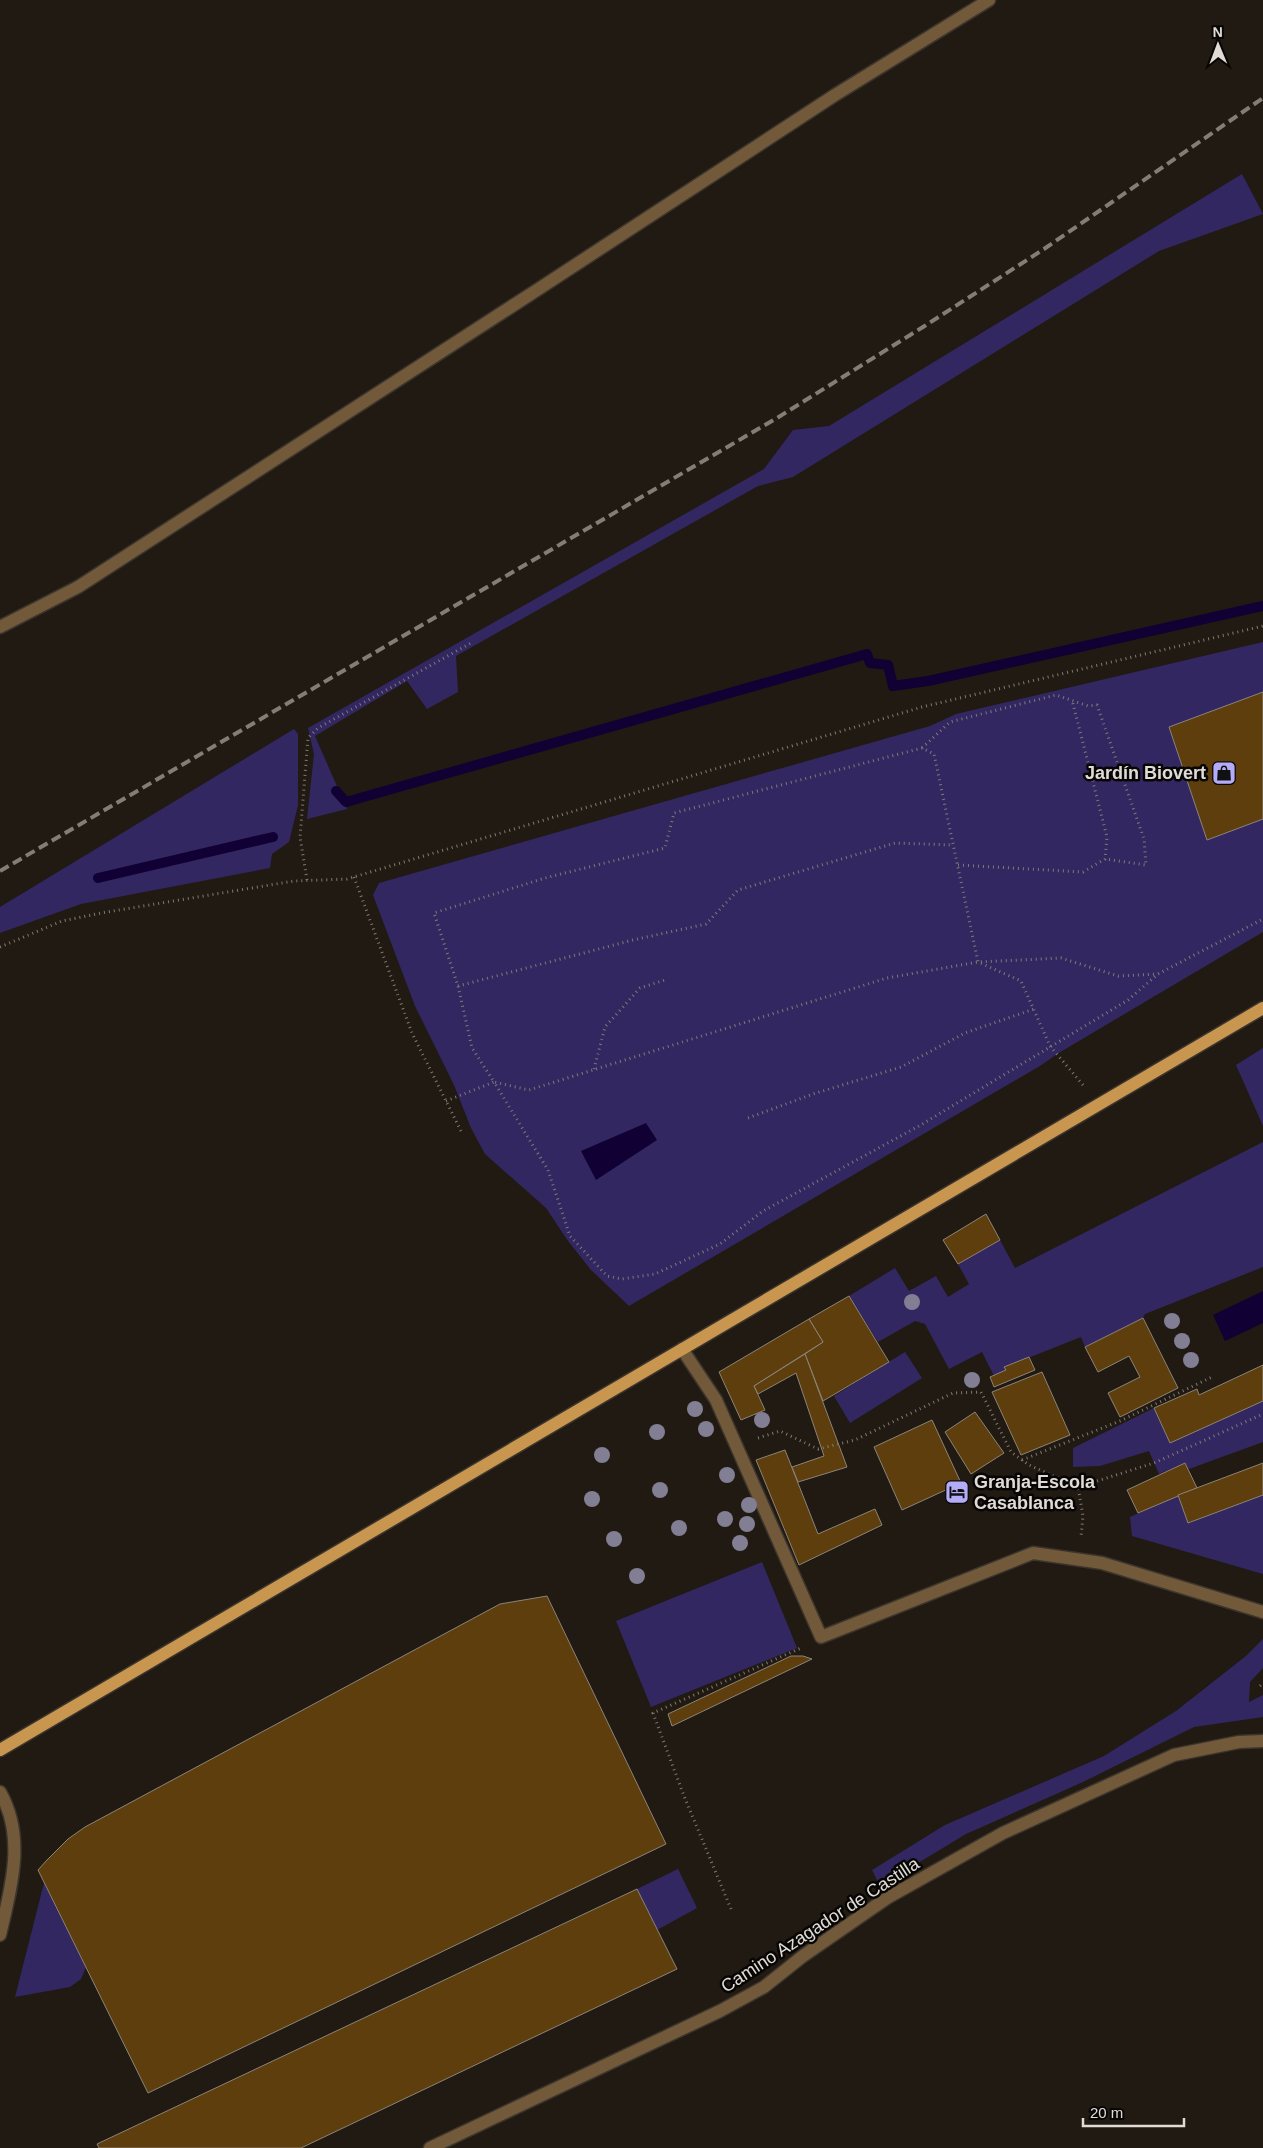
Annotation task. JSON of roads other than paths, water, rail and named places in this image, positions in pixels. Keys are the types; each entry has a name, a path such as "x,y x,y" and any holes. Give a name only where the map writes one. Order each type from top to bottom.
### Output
{"main road":[{"path":"0,1750 1263,1008"}],"street":[{"path":"0,627 78,587 835,96 989,0"},
{"path":"682,1349 716,1400 821,1637 1033,1553 1102,1563 1263,1612"},
{"name":"Camino Azagador de Castilla","path":"430,2148 720,2011 764,1986 803,1956 887,1898 1003,1833 1174,1755 1239,1742 1263,1741"},
{"path":"0,1792 10,1818 15,1855 13,1878 0,1935"}],"waterway":[{"path":"336,791 346,802 867,654 870,663 888,665 893,686 928,681 1263,606"},
{"path":"98,878 273,837"}],"railway":[{"path":"0,871 777,418 1044,249 1263,98"}],"place":[{"name":"Jardín Biovert","path":"1224,773"},
{"name":"Granja-Escola Casablanca","path":"957,1492"}]}
